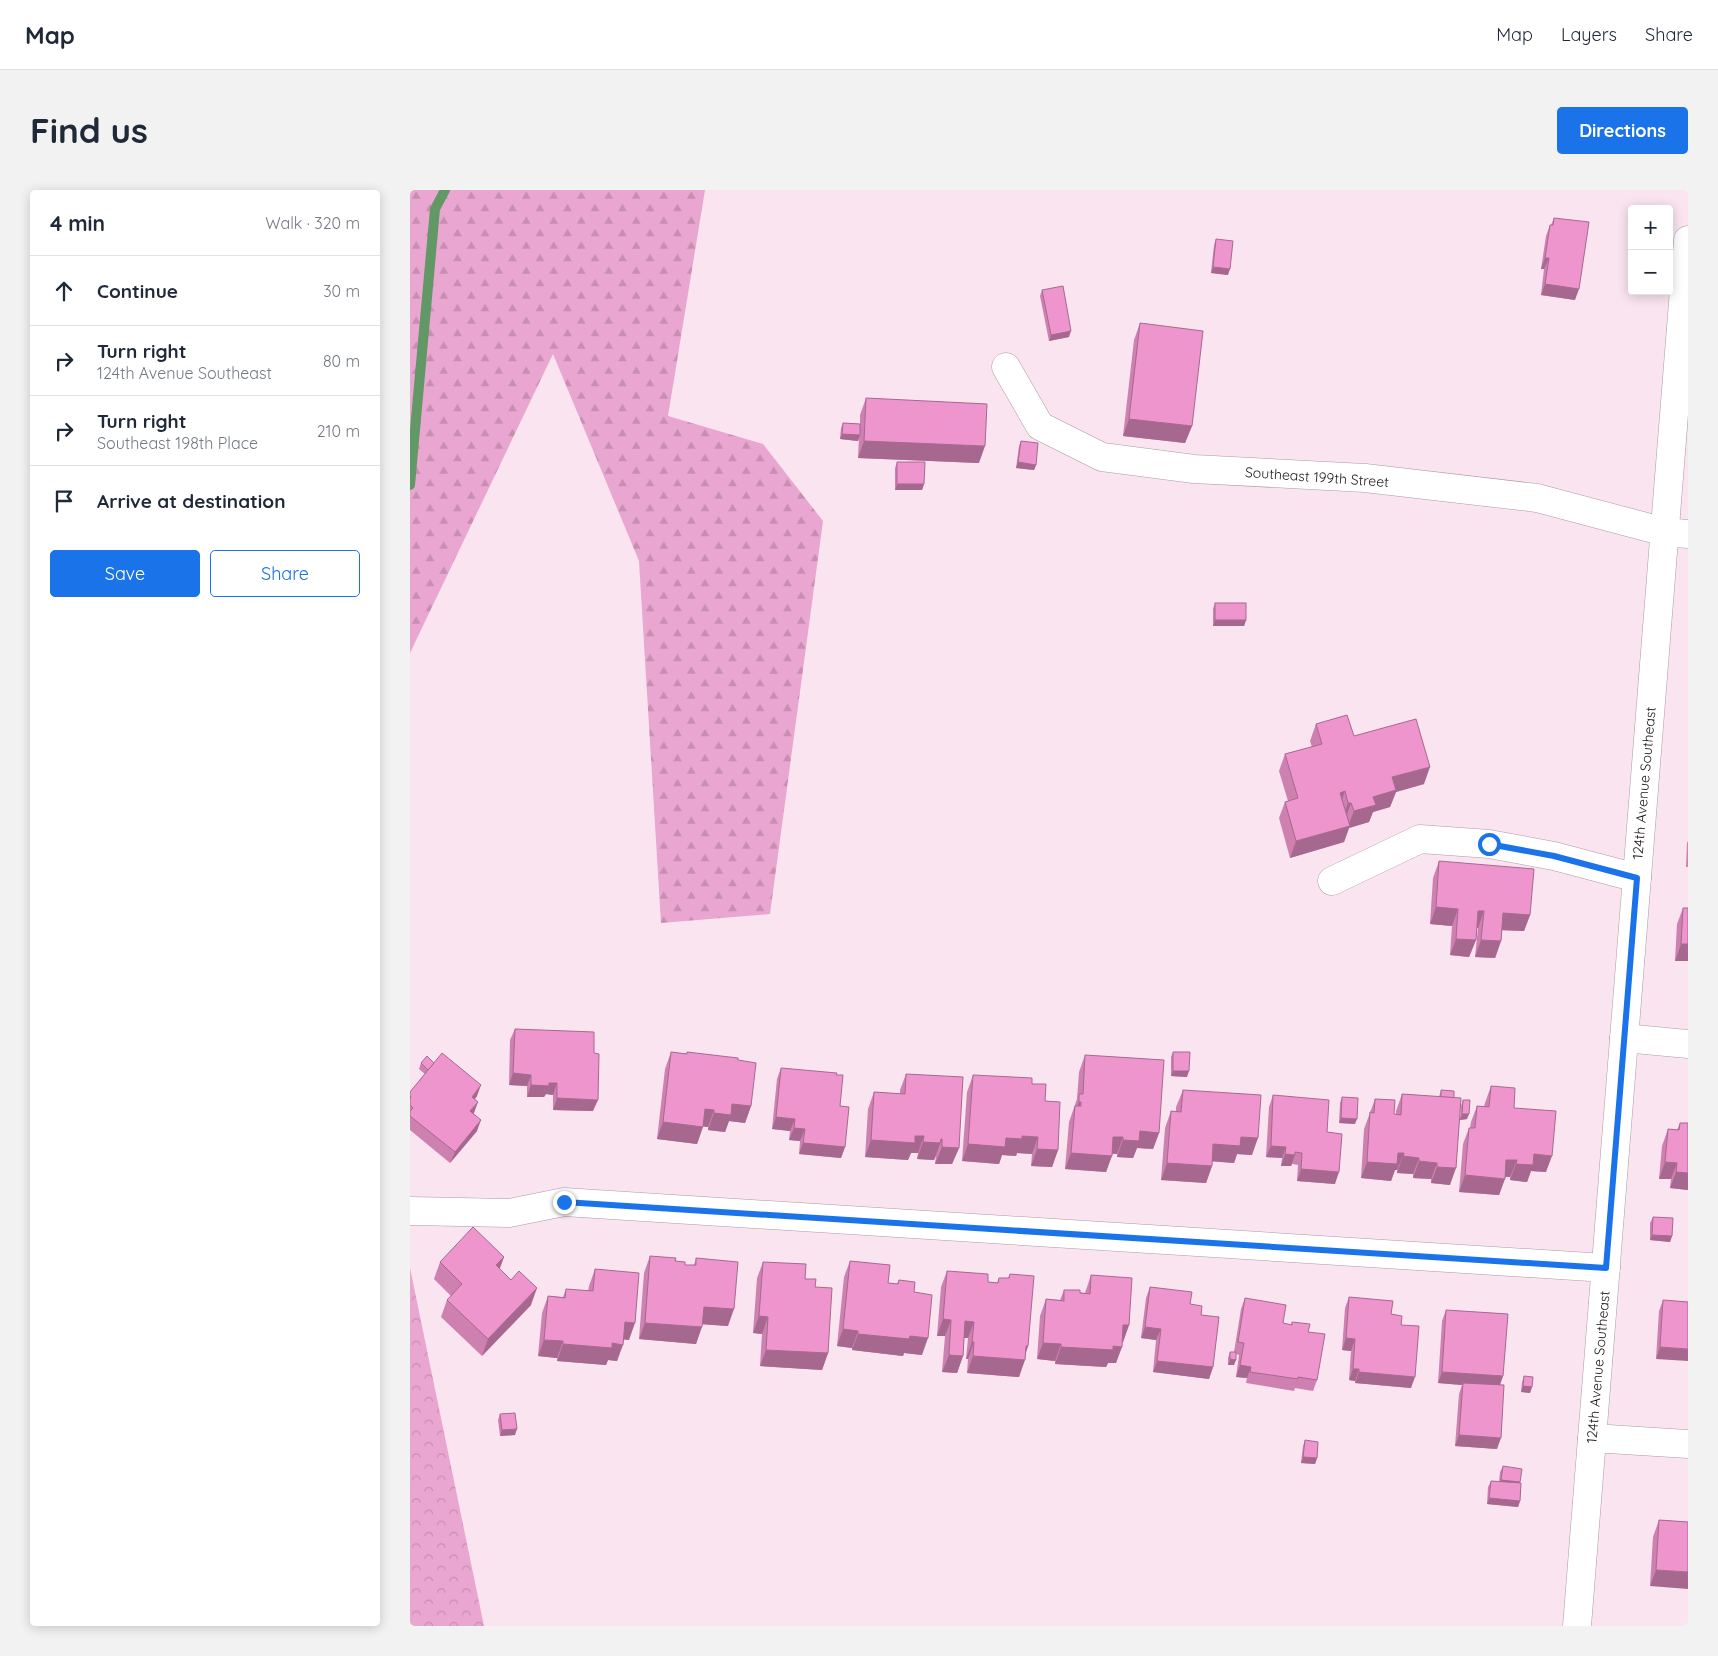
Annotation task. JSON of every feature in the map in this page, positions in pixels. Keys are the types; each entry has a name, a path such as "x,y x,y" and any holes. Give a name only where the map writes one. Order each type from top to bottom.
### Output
{"street":[{"name":"124th Avenue Southeast","path":"1577,1626 1637,878 1676,533 1688,240"},
{"name":"Southeast 199th Street","path":"1006,367 1040,426 1102,457 1194,469 1366,478 1537,498 1676,533"},
{"path":"1332,881 1420,839 1498,846 1554,856 1637,878"},
{"path":"1624,1038 1688,1044"},
{"path":"410,1211 509,1213 564,1202 1606,1268"},
{"path":"1592,1438 1688,1444"}],"green space":[{"path":"410,190 705,190 668,416 763,444 823,521 770,914 661,923 639,561 553,354 410,653"},
{"path":"410,1268 484,1626 410,1626"}],"building":[{"path":"1554,218 1589,222 1579,289 1545,284 1549,258 1545,258 1550,225 1553,225"},
{"path":"1216,239 1233,241 1230,269 1213,267"},
{"path":"1063,286 1071,331 1051,335 1042,290"},
{"path":"1140,323 1203,331 1192,426 1129,419"},
{"path":"866,398 987,404 985,446 864,441"},
{"path":"843,423 860,424 860,435 842,434"},
{"path":"1021,441 1038,443 1036,465 1018,462"},
{"path":"897,462 925,462 924,484 897,484"},
{"path":"1215,603 1246,603 1246,620 1215,620"},
{"path":"1347,715 1354,736 1416,719 1430,767 1392,777 1396,790 1373,797 1376,805 1354,811 1351,803 1348,803 1345,791 1340,793 1350,826 1296,841 1285,802 1298,798 1285,754 1322,744 1316,724"},
{"path":"1439,861 1534,869 1530,915 1503,913 1501,941 1481,940 1484,911 1478,911 1476,940 1456,939 1458,909 1436,907"},
{"path":"1683,908 1688,908 1688,944 1681,944"},
{"path":"515,1029 594,1032 594,1053 599,1054 598,1100 557,1098 557,1083 549,1083 549,1086 531,1085 531,1075 513,1073"},
{"path":"671,1052 738,1058 738,1060 756,1063 751,1106 732,1104 731,1115 714,1113 714,1110 705,1109 703,1127 663,1122"},
{"path":"1173,1052 1190,1052 1189,1071 1173,1071"},
{"path":"442,1053 481,1085 472,1097 478,1102 470,1111 481,1120 455,1152 410,1116 410,1111 413,1108 410,1105 410,1092"},
{"path":"1085,1055 1164,1060 1159,1133 1140,1131 1139,1141 1123,1140 1123,1137 1113,1137 1112,1156 1071,1153 1075,1106 1081,1106 1079,1094 1083,1094"},
{"path":"427,1056 434,1063 428,1070 421,1063"},
{"path":"781,1068 843,1075 840,1106 849,1107 845,1147 803,1143 805,1129 794,1128 795,1119 776,1117"},
{"path":"906,1074 963,1077 959,1148 942,1147 942,1139 940,1143 923,1142 924,1136 915,1136 915,1143 871,1140 874,1092 905,1094"},
{"path":"973,1075 1032,1078 1032,1084 1046,1084 1045,1101 1060,1102 1058,1150 1037,1149 1038,1137 1006,1138 1005,1147 968,1144"},
{"path":"1491,1086 1515,1088 1514,1108 1556,1111 1552,1156 1534,1154 1533,1165 1516,1164 1517,1160 1506,1160 1505,1179 1465,1175 1469,1128 1475,1128 1477,1106 1489,1107"},
{"path":"1183,1090 1261,1095 1258,1138 1241,1137 1240,1146 1213,1144 1212,1166 1167,1163 1171,1111 1181,1112"},
{"path":"1441,1090 1454,1091 1454,1098 1441,1097"},
{"path":"1402,1094 1461,1098 1456,1168 1437,1167 1437,1163 1419,1161 1419,1158 1403,1156 1404,1153 1398,1153 1397,1164 1367,1162 1370,1112 1374,1113 1375,1099 1395,1100 1394,1114 1401,1115"},
{"path":"1273,1095 1329,1100 1327,1132 1342,1134 1339,1172 1301,1169 1302,1153 1295,1152 1295,1155 1285,1154 1286,1147 1271,1146"},
{"path":"1342,1097 1358,1098 1357,1119 1341,1118"},
{"path":"1463,1100 1470,1100 1469,1114 1462,1114"},
{"path":"1680,1123 1688,1123 1688,1173 1676,1172 1677,1163 1665,1162 1668,1129 1679,1130"},
{"path":"1653,1217 1673,1218 1672,1236 1652,1235"},
{"path":"473,1227 504,1257 496,1265 511,1280 519,1271 537,1288 488,1339 447,1300 462,1284 440,1262"},
{"path":"650,1256 676,1258 675,1261 685,1262 685,1265 696,1265 696,1258 738,1262 734,1309 704,1307 702,1327 645,1323"},
{"path":"850,1261 890,1265 888,1283 898,1284 899,1280 915,1282 914,1292 932,1295 928,1338 910,1336 909,1339 858,1334 858,1331 843,1329"},
{"path":"763,1262 806,1264 805,1279 816,1279 815,1287 832,1288 828,1353 766,1350 768,1317 759,1316"},
{"path":"595,1269 639,1273 635,1323 625,1322 623,1345 612,1343 612,1348 563,1344 563,1341 544,1340 548,1296 565,1298 566,1289 593,1291"},
{"path":"947,1271 988,1274 988,1282 998,1283 999,1278 1009,1278 1010,1274 1034,1276 1025,1360 973,1356 974,1322 965,1321 963,1356 949,1355 951,1320 943,1319"},
{"path":"1091,1275 1132,1278 1129,1325 1123,1325 1122,1347 1113,1346 1113,1350 1061,1347 1061,1344 1043,1343 1046,1299 1064,1301 1064,1290 1080,1290 1080,1293 1090,1294"},
{"path":"1150,1287 1192,1292 1190,1304 1202,1306 1201,1315 1219,1317 1213,1367 1157,1361 1161,1329 1145,1327"},
{"path":"1349,1297 1393,1301 1391,1314 1402,1316 1401,1325 1419,1326 1415,1377 1359,1372 1359,1369 1353,1369 1355,1339 1346,1338"},
{"path":"1245,1298 1286,1305 1283,1323 1292,1325 1292,1322 1310,1324 1308,1332 1325,1334 1317,1380 1250,1372 1251,1367 1240,1365 1244,1343 1238,1342"},
{"path":"1663,1300 1688,1302 1688,1349 1660,1347"},
{"path":"1446,1310 1508,1314 1503,1376 1442,1372"},
{"path":"1230,1352 1236,1352 1236,1360 1230,1359"},
{"path":"1524,1376 1533,1377 1532,1387 1523,1386"},
{"path":"1463,1383 1504,1385 1501,1438 1459,1435"},
{"path":"515,1413 517,1429 502,1430 500,1414"},
{"path":"1305,1440 1318,1442 1317,1458 1303,1457"},
{"path":"1503,1466 1522,1469 1520,1482 1501,1480"},
{"path":"1491,1481 1521,1483 1520,1501 1489,1498"},
{"path":"1659,1520 1688,1522 1688,1572 1656,1570"}],"waterway":[{"path":"410,485 435,209 445,190"}],"route":[{"path":"564,1202 1606,1268 1637,878 1554,856 1489,844"}]}
